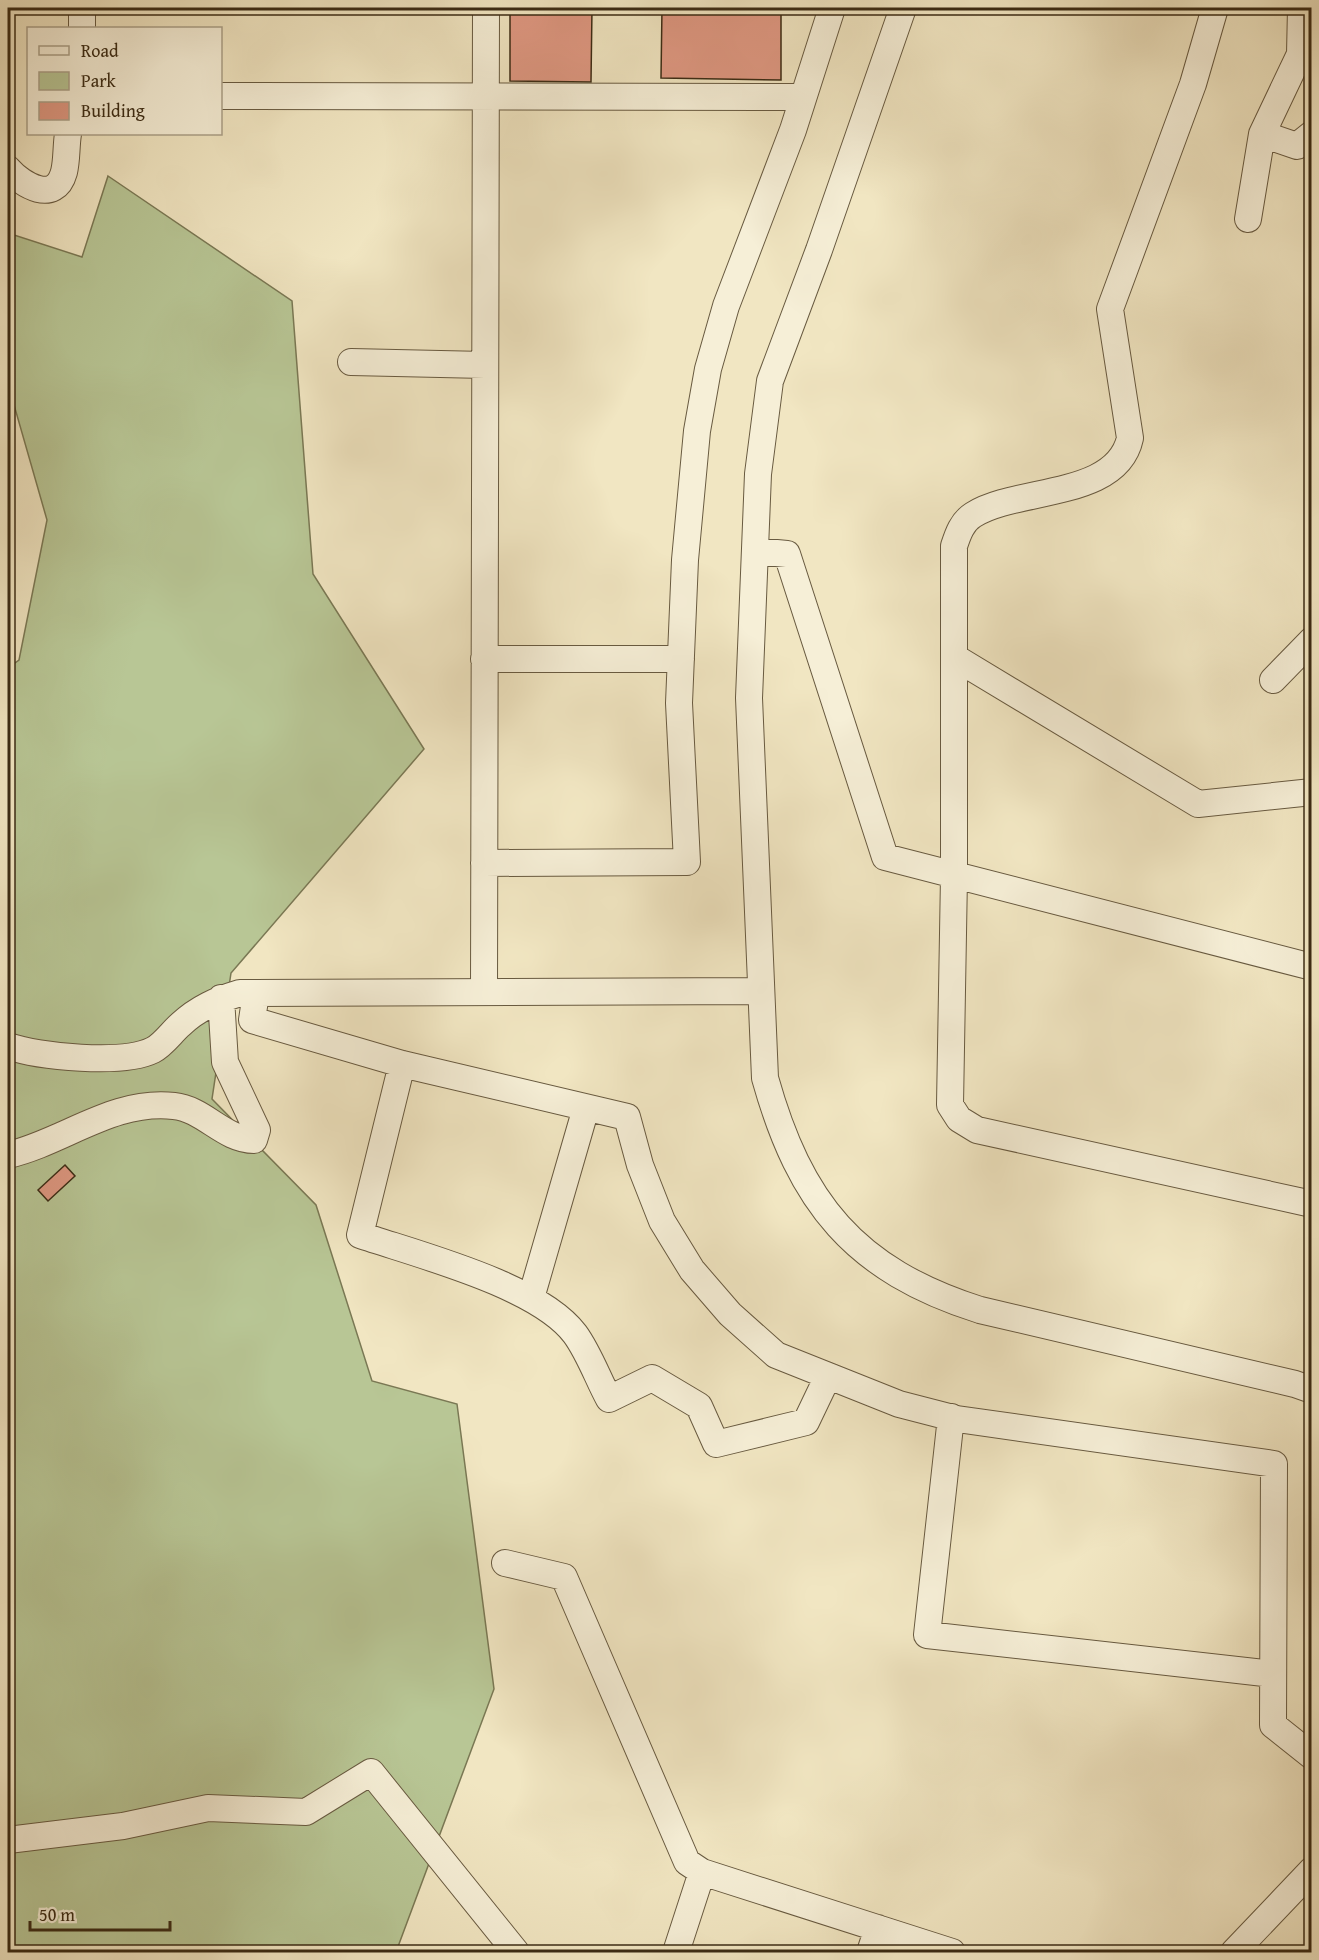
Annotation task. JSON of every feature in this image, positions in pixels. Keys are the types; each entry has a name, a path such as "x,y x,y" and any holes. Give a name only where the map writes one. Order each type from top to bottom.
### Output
{"street":[{"path":"82,8 82,27"},
{"path":"484,991 486,8"},
{"path":"484,863 687,862 679,703 689,495 696,431 708,369 726,306 803,97 832,8"},
{"path":"903,8 819,250 770,381 758,474 749,698 765,1078 777,1123 818,1203 842,1231 873,1258 911,1282 943,1298 980,1310 1295,1384 1311,1390"},
{"path":"1215,8 1193,84 1110,309 1130,438 1127,453 1115,466 1094,479 995,506 972,516 959,530 954,546 954,876 950,1105 959,1119 977,1130 1311,1204"},
{"path":"1248,219 1262,134 1300,54 1301,8"},
{"path":"222,96 803,97"},
{"path":"1262,134 1297,146 1311,134"},
{"path":"8,169 20,183 40,190 55,187 64,174 68,135"},
{"path":"351,362 485,365"},
{"path":"755,551 787,554 885,857 1311,967"},
{"path":"1274,680 1311,640"},
{"path":"954,657 1198,804 1311,792"},
{"path":"484,659 681,659"},
{"path":"8,1046 63,1057 140,1054 155,1049 182,1022 211,1001 240,993 760,991"},
{"path":"256,993 252,1020 402,1064 627,1117 640,1165 662,1221 692,1270 730,1314 776,1354 899,1404 951,1417 1274,1464 1272,1725 1311,1756"},
{"path":"8,1155 46,1142 101,1116 154,1106 191,1109 242,1140 254,1140 257,1130 225,1062 222,998"},
{"path":"402,1064 360,1235 492,1281 541,1303 575,1334 609,1399 652,1378 699,1406 716,1444 806,1422 828,1376"},
{"path":"531,1298 586,1108"},
{"path":"951,1417 927,1635 1273,1674"},
{"path":"505,1563 564,1577 687,1862 702,1872 952,1952"},
{"path":"8,1840 123,1826 208,1808 306,1812 371,1773 516,1953"},
{"path":"1234,1953 1311,1870"},
{"path":"676,1953 702,1872"},
{"path":"870,1953 878,1928"}],"green space":[{"path":"108,176 292,301 313,574 424,749 231,973 212,1099 316,1205 372,1381 457,1404 494,1689 396,1952 8,1952 8,668 19,660 47,520 8,384 8,233 82,257"}],"building":[{"path":"510,8 592,8 591,82 510,81"},
{"path":"662,8 781,8 781,80 661,78"},
{"path":"65,1165 75,1176 48,1201 38,1190"}]}
